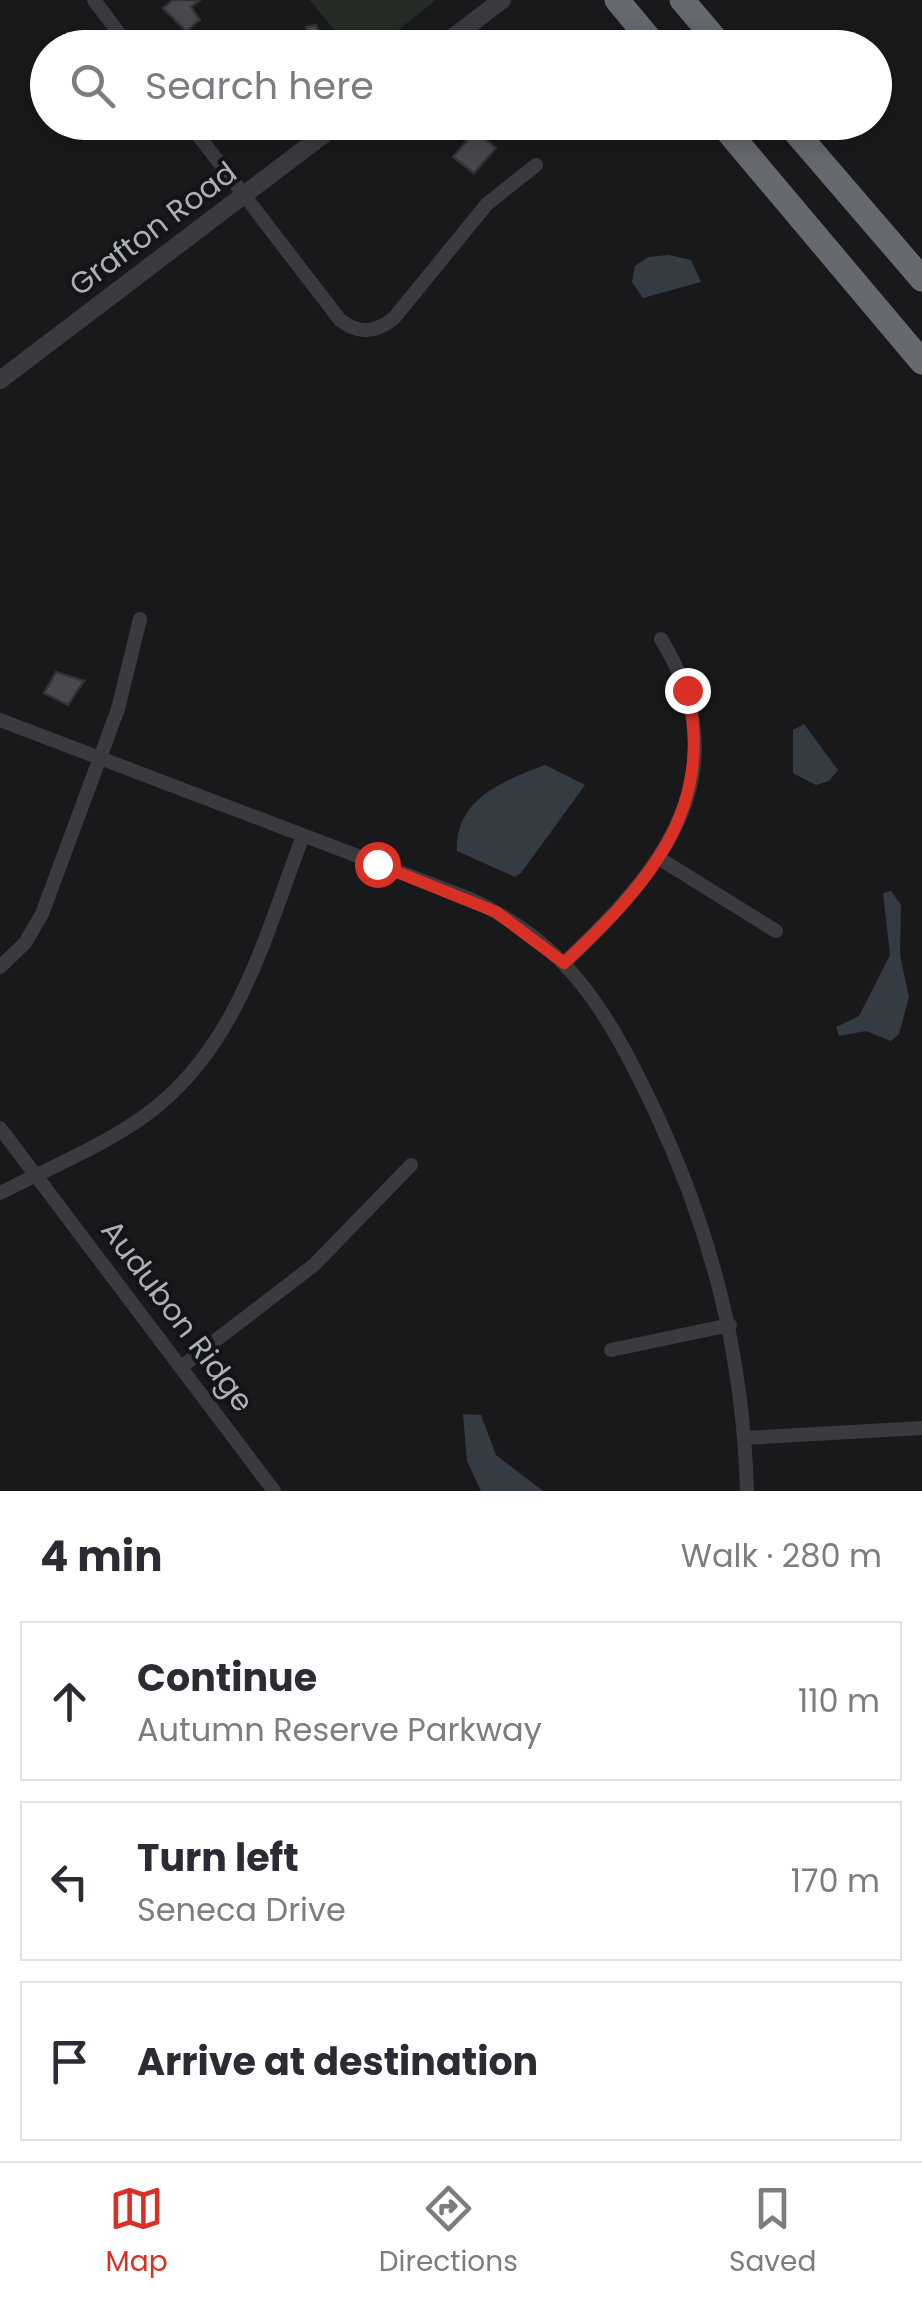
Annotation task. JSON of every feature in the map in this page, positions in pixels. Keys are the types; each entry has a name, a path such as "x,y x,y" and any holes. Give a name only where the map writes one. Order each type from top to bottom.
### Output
{"highway":[{"path":"617,0 642,30"},
{"path":"682,0 708,30"},
{"path":"735,140 922,362"},
{"path":"802,140 922,279"}],"street":[{"path":"94,0 116,30"},
{"path":"463,30 502,0"},
{"path":"202,140 340,320 351,328 372,331 394,318 486,204 536,165"},
{"name":"Grafton Road","path":"2,373 317,140"},
{"path":"0,967 19,951 38,924 100,760 126,682 140,619"},
{"path":"564,963 630,900 660,859 688,792 694,747 685,680 660,640"},
{"path":"0,720 484,905 524,928 564,963 610,1018 669,1141 702,1222 730,1326 745,1438 747,1491"},
{"path":"0,1192 141,1118 206,1057 236,1009 303,836"},
{"path":"660,859 776,932"},
{"name":"Audubon Ridge","path":"0,1128 274,1491"},
{"path":"180,1367 314,1265 411,1164"},
{"path":"612,1350 730,1326"},
{"path":"745,1438 922,1428"}],"shaded area":[{"path":"310,0 436,0 398,30 334,30"},
{"path":"669,255 691,260 701,282 643,298 632,282 635,266 648,257"},
{"path":"804,724 838,770 829,781 816,785 793,773 793,730"},
{"path":"545,765 585,785 521,873 515,877 457,851 464,818 484,794"},
{"path":"891,891 901,905 900,955 909,997 899,1034 891,1041 866,1031 839,1036 836,1027 859,1016 890,955 883,893"},
{"path":"463,1414 481,1415 496,1455 543,1491 481,1491 467,1461"}],"building":[{"path":"173,0 200,0 191,7 200,20 185,30 163,8"},
{"path":"467,140 486,140 496,148 474,173 453,157"},
{"path":"56,672 84,681 68,705 44,693"}],"route":[{"path":"377,864 509,918 564,963 630,900 654,869 675,831 690,782 694,747 687,690"}]}
